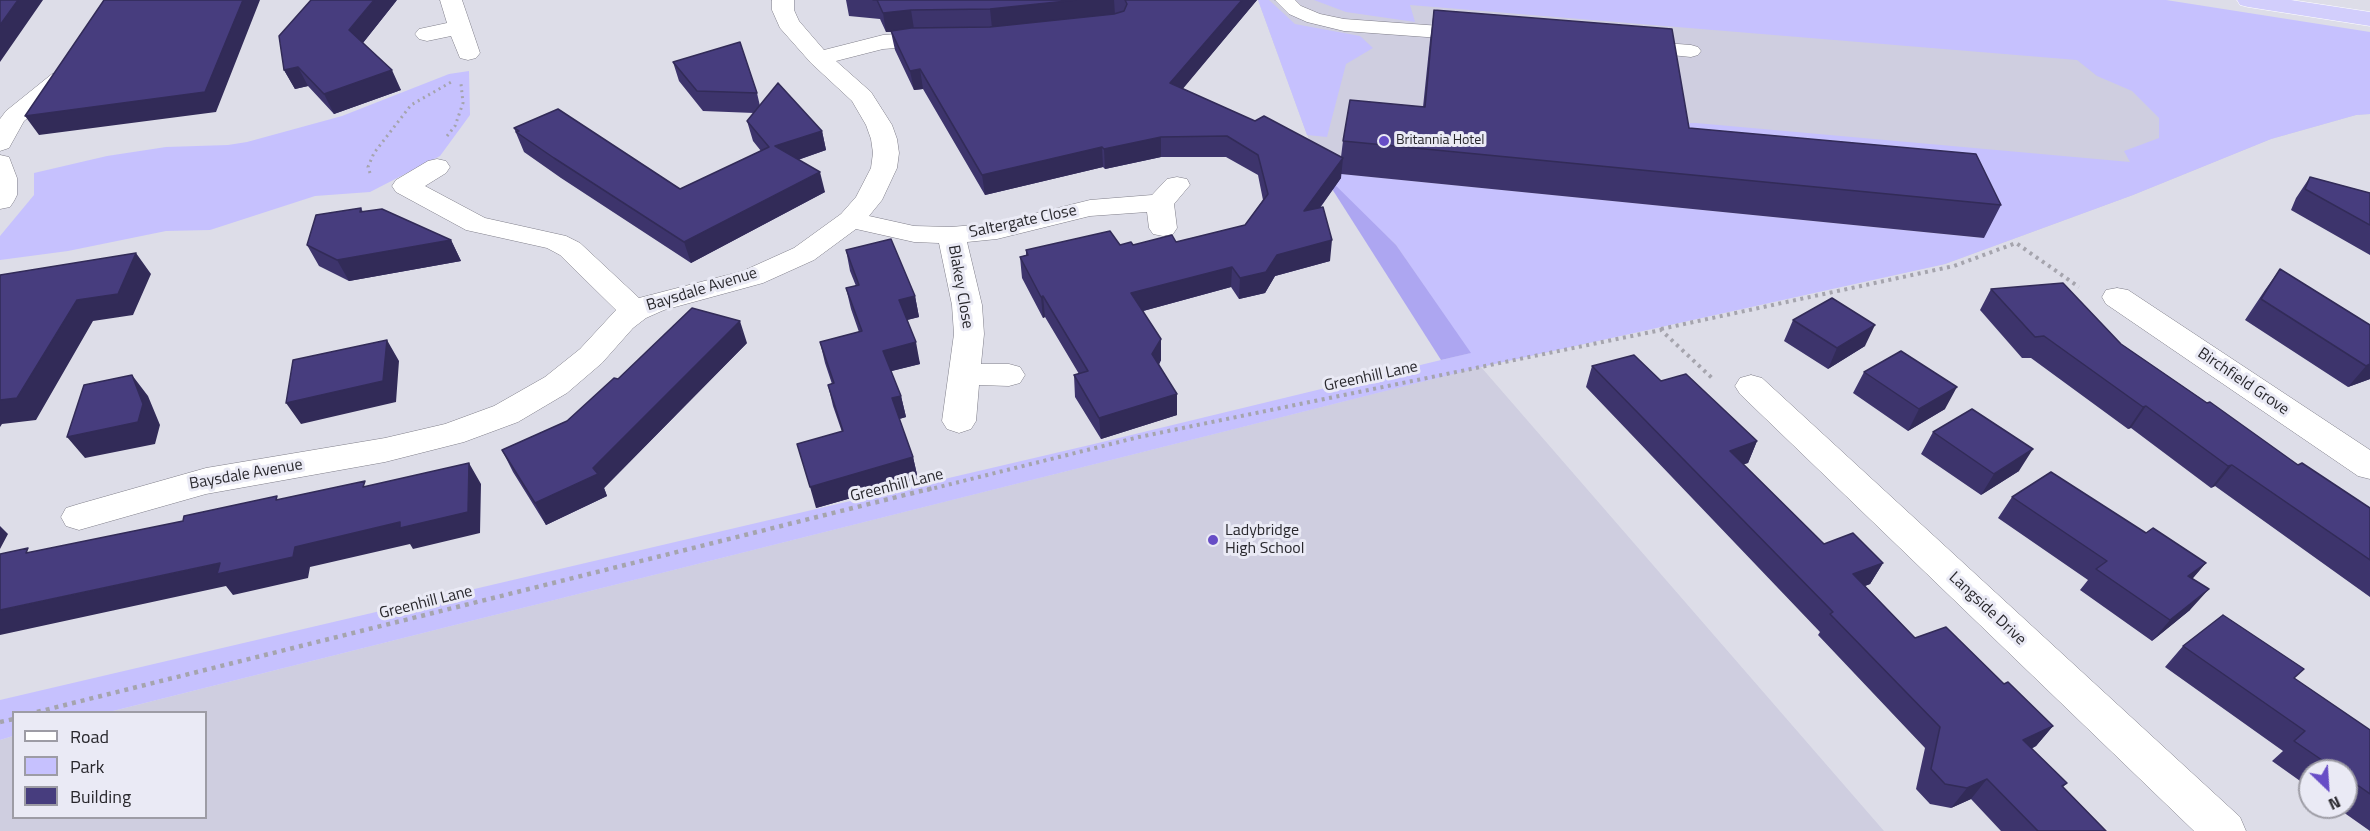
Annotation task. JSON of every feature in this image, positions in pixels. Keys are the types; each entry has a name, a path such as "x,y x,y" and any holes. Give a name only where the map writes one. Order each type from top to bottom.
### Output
{"highway":[{"path":"2248,0 2370,19"}],"street":[{"path":"451,0 468,53"},
{"name":"Baysdale Avenue","path":"79,518 174,476 206,481 385,450 452,434 506,414 556,385 591,356 634,311 653,303 753,276 804,254 851,220 868,200 881,176 886,153 884,139 879,125 862,97 819,58 788,23 783,10 783,0"},
{"path":"427,34 459,27"},
{"path":"819,58 883,42 914,38 957,38"},
{"path":"0,143 15,116 61,79"},
{"path":"0,95 42,94"},
{"path":"0,163 4,178 3,195 0,201"},
{"path":"437,166 406,186 476,224 556,242 570,249 634,311"},
{"name":"Saltergate Close","path":"851,220 914,234 951,236 997,231 1089,208 1167,205"},
{"name":"Blakey Close","path":"951,236 967,305 969,334 959,421"},
{"name":"Birchfield Grove","path":"2117,297 2370,467"},
{"path":"964,374 1009,375"},
{"name":"Langside Drive","path":"1750,386 2224,831"}],"lane":[{"path":"1284,0 1295,10 1314,18 1344,25 1488,36"},
{"path":"1619,46 1691,51"}],"path":[{"path":"461,75 463,103 455,126 406,186 376,186 368,167 374,153 411,105 445,88 461,75"},
{"name":"Greenhill Lane","path":"41,711 1139,437 1661,330 1954,266 2016,243 2085,291 2117,297"},
{"path":"1661,330 1715,381 1750,386"}],"shaded area":[{"name":"Ladybridge High School","path":"1258,0 2138,0 2370,114 2356,115 2271,139 2133,195 1945,264 1657,326 1481,367 1884,831 0,831 0,740 12,736 12,819 207,819 207,711 113,711 1480,367 1320,170"},
{"path":"1320,170 1396,245 1471,353 1441,360"}],"green space":[{"path":"1258,0 1269,0 1295,24 1360,36 1373,48 1346,64 1327,137 1307,135"},
{"path":"1314,0 2166,0 2370,32 2370,114 2356,115 2271,139 2133,195 1945,264 1481,367 113,711 12,711 12,736 0,740 0,700 1094,444 1470,353 1396,245 1334,186 1332,173 1983,238 1663,159 1673,123 1696,123 2130,162 2124,151 2159,138 2159,118 2132,91 2097,76 2077,60 1410,5 1415,22 1346,12"},
{"path":"469,71 470,115 440,156 370,192 315,196 210,230 166,231 68,251 0,260 0,236 34,195 34,173 107,156 166,147 228,145 247,142 342,116 449,74"}],"building":[{"path":"0,0 18,0 0,25"},
{"path":"104,0 243,0 205,92 25,116"},
{"path":"311,0 374,0 349,30 392,70 324,94 298,67 284,70 279,36"},
{"path":"877,0 1076,0 990,9 911,10 883,13"},
{"path":"1125,0 1242,0 1170,83 1255,121 1264,116 1343,158 1304,211 1323,207 1332,240 1277,255 1266,272 1240,278 1232,267 1131,293 1161,339 1152,354 1177,394 1099,418 1074,375 1088,371 1043,296 1041,297 1020,257 1028,255 1026,250 1110,231 1120,245 1131,242 1133,245 1172,235 1176,242 1245,225 1268,194 1258,155 1227,136 1161,137 1104,149 1102,147 982,175 920,69 910,71 891,31 911,28 990,27 1114,14 1124,11 1127,4"},
{"path":"1434,10 1672,29 1689,128 1976,154 2001,205 1343,141 1350,100 1425,107"},
{"path":"740,42 757,93 697,91 673,62"},
{"path":"778,83 822,131 775,146 820,172 684,242 554,158 516,132 519,131 514,128 558,109 680,189 769,147 747,121"},
{"path":"2310,177 2370,193 2370,225 2305,189"},
{"path":"361,208 360,212 382,209 451,240 337,260 307,245 316,215"},
{"path":"891,239 915,296 899,300 916,342 883,351 901,396 892,398 913,457 810,487 797,444 843,431 828,385 834,383 820,342 862,331 846,288 859,285 846,250"},
{"path":"136,253 118,294 77,300 17,398 0,400 0,275"},
{"path":"2280,269 2370,325 2370,364 2366,366 2261,299"},
{"path":"2063,283 2121,344 2207,403 2210,402 2298,465 2302,463 2370,508 2370,560 2232,465 2228,466 2044,336 2035,337 1991,289"},
{"path":"1832,298 1875,325 1837,348 1793,320"},
{"path":"692,308 740,321 593,468 598,474 535,503 502,450 567,421 614,378 618,379"},
{"path":"387,340 383,381 286,403 293,360"},
{"path":"1901,351 1957,387 1919,409 1864,372"},
{"path":"1634,355 1661,381 1686,374 1757,441 1730,451 1824,544 1853,533 1883,563 1853,574 1915,638 1946,627 2004,684 2008,682 2053,726 2023,740 2067,783 2062,786 2106,831 2038,831 1987,779 1967,788 1945,784 1931,769 1940,727 1830,614 1833,612 1592,366"},
{"path":"132,375 143,404 138,422 67,437 84,385"},
{"path":"1972,409 2033,449 1994,474 1933,432"},
{"path":"469,463 468,512 400,528 400,522 295,547 293,557 217,574 220,563 0,610 0,554 28,548 26,553 183,521 184,516 277,496 276,500 365,481 363,487"},
{"path":"2051,472 2146,533 2153,528 2206,563 2188,576 2209,589 2170,620 2096,569 2107,561 2012,497"},
{"path":"2223,615 2304,669 2294,678 2370,730 2370,794 2358,786 2358,759 2320,759 2294,741 2305,731 2183,646"}],"place":[{"name":"Britannia Hotel","path":"1384,141"},
{"name":"Ladybridge High School","path":"1213,540"}]}
